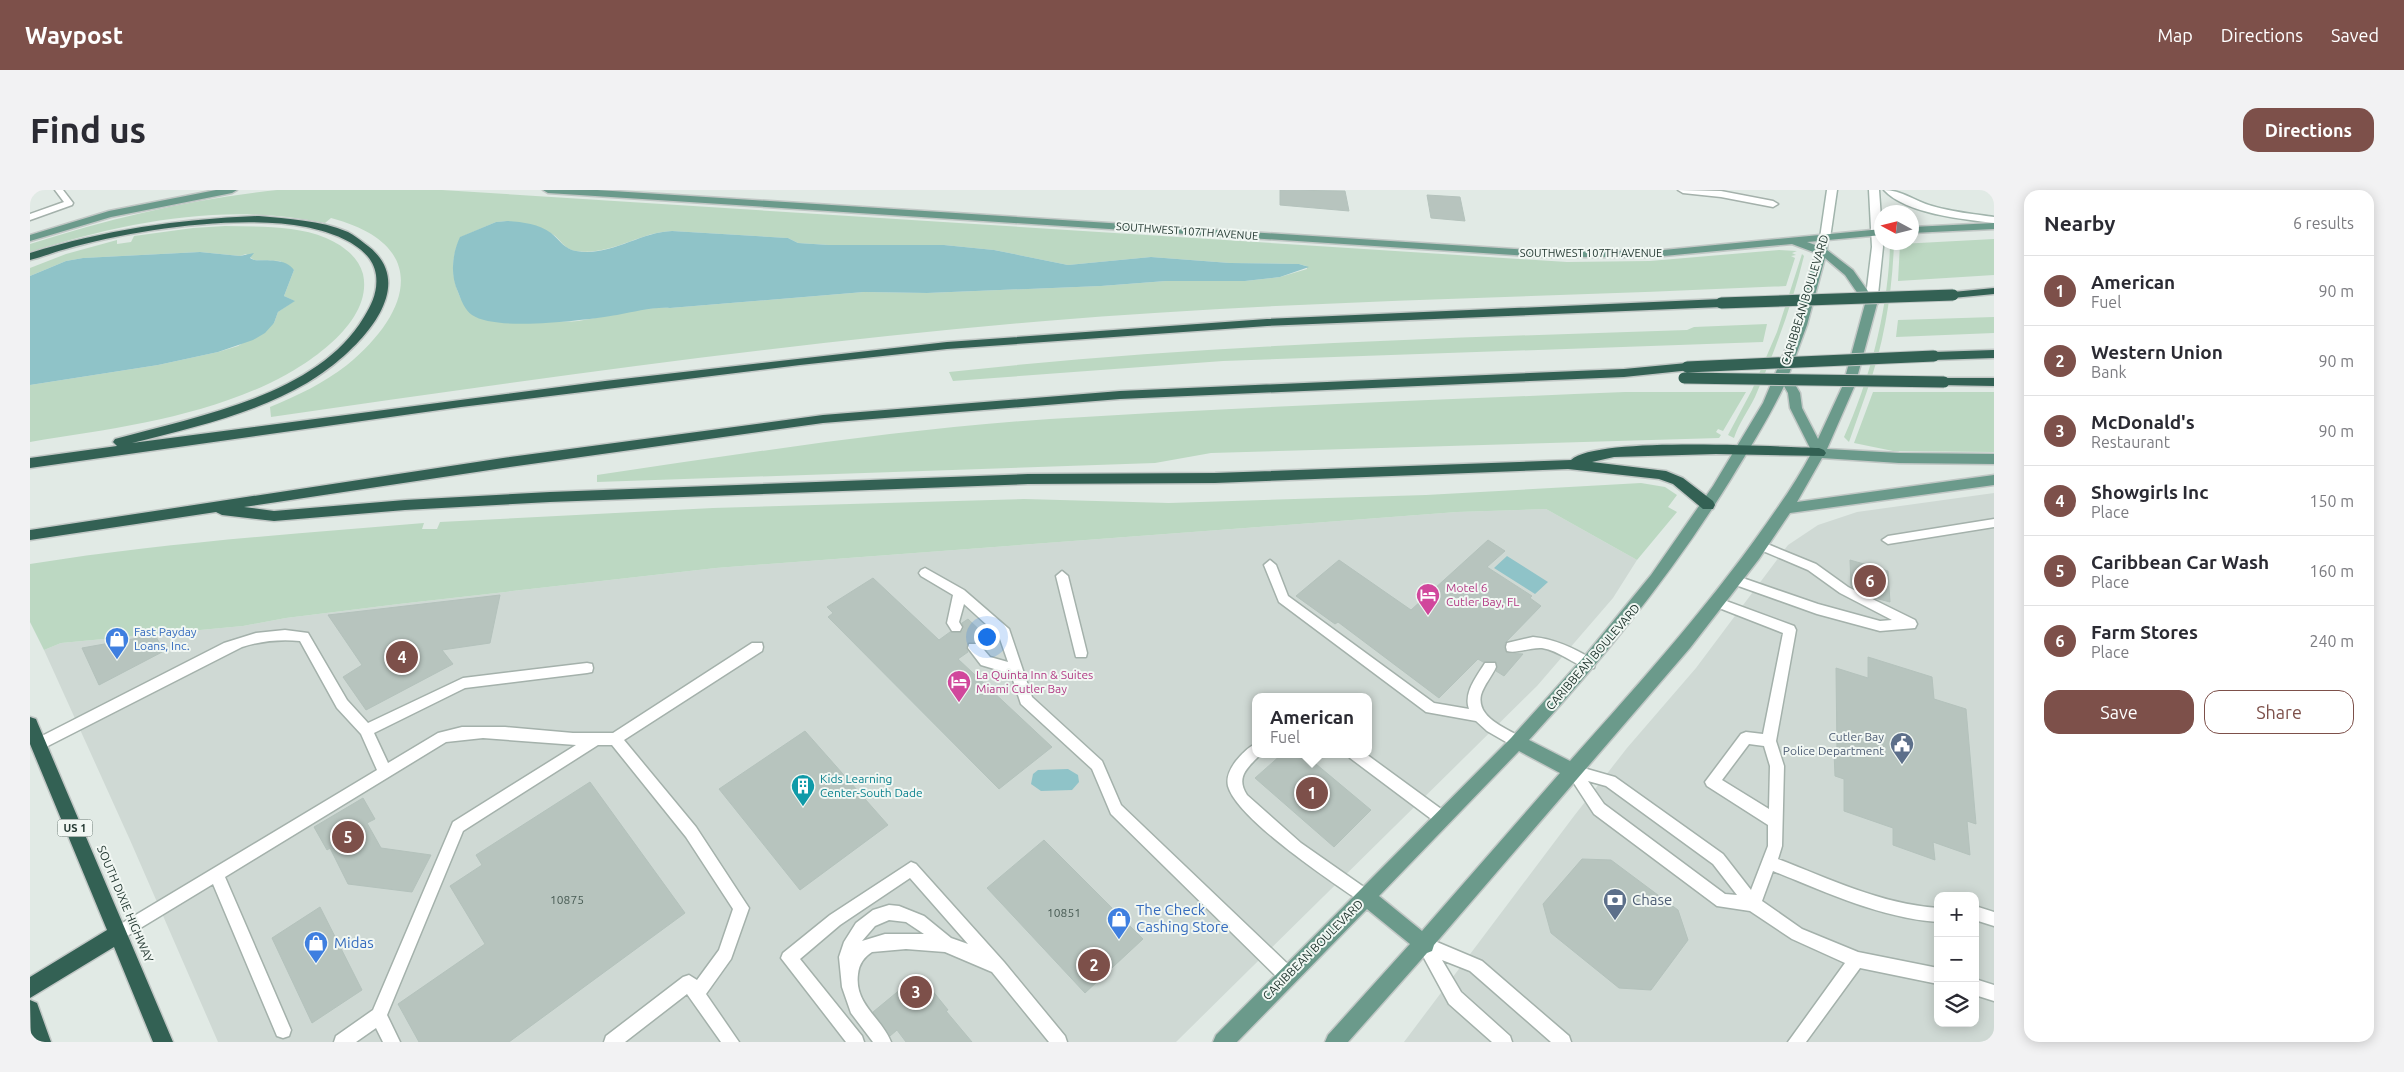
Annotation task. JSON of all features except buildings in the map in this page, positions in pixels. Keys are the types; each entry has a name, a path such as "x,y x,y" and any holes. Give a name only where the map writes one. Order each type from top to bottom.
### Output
{"highway":[{"path":"30,257 80,242 139,228 198,220 255,218 320,226 357,240 373,254 383,278 376,309 356,338 336,357 294,384 250,405 199,422 59,458"},
{"path":"1953,295 1994,290"},
{"path":"30,463 486,400 843,356 983,342 1287,321 1720,303 1994,295"},
{"path":"1685,373 1934,356 1994,354"},
{"path":"30,534 697,435 916,410 1120,395 1624,373 1994,382"},
{"path":"1568,464 1614,452 1742,450 1819,453"},
{"path":"201,508 274,516 550,497 1028,480 1215,478 1568,464 1661,474 1678,481 1708,505"},
{"name":"SOUTH DIXIE HIGHWAY","path":"30,724 163,1042"},
{"path":"30,988 119,933"},
{"path":"30,1010 41,1042"}],"main road":[{"path":"30,238 118,212 232,190"},
{"name":"SOUTHWEST 107TH AVENUE","path":"548,190 1545,254 1653,254 1874,233"},
{"path":"1919,230 1994,226"},
{"name":"CARIBBEAN BOULEVARD","path":"1223,1042 1518,742 1589,664 1652,586 1692,532 1742,450 1783,374 1800,328 1825,238"},
{"path":"1335,1042 1425,945 1573,771 1661,673 1718,602 1760,545 1819,453 1840,408 1858,358 1871,304 1852,274 1822,251 1786,241"},
{"path":"1783,374 1794,393 1796,408 1819,453"},
{"path":"1819,453 1899,458 1994,459"},
{"path":"1784,509 1994,480"},
{"path":"1518,742 1573,771"},
{"path":"1366,897 1425,945"}],"street":[{"path":"1683,190 1721,194 1773,204"},
{"name":"CARIBBEAN BOULEVARD","path":"1825,238 1832,190"},
{"path":"1874,190 1876,205"},
{"path":"1889,190 1910,202 1937,212 1994,220"},
{"path":"1871,304 1877,250"}],"lane":[{"path":"30,217 69,203 59,190"},
{"path":"1888,540 1994,524"},
{"path":"1734,580 1817,609 1880,626 1911,624 1844,590 1812,567 1760,545"},
{"path":"1270,565 1283,599 1432,708 1477,716 1486,724 1518,742"},
{"path":"925,573 960,593 1006,632 1026,700 1097,765 1116,810 1288,976"},
{"path":"1062,576 1082,654"},
{"path":"956,627 953,623 960,593"},
{"path":"1718,602 1790,630 1769,741 1777,766 1775,846 1753,904"},
{"path":"39,744 229,647 245,640 290,634 304,637 342,704 366,730 385,772"},
{"path":"1512,646 1535,642 1556,646 1589,664"},
{"path":"119,933 434,741 461,733 594,741 615,739 757,647"},
{"path":"974,648 986,660 1017,670"},
{"path":"1477,716 1474,698 1481,680 1490,667"},
{"path":"366,730 463,684 587,668"},
{"path":"1769,741 1746,738 1712,782 1776,821"},
{"path":"615,739 691,832 741,908 725,954 697,994"},
{"path":"342,1042 379,1016 458,827 594,741"},
{"path":"1252,754 1236,770 1234,780 1236,791 1296,848 1366,897"},
{"path":"1360,758 1443,819"},
{"path":"1573,771 1598,809 1714,896 1722,901 1753,904"},
{"path":"1573,771 1610,781 1718,859 1753,904 1798,934 1830,950 1857,960 1934,975"},
{"path":"1769,862 1881,904 1920,915 1934,915"},
{"path":"856,1042 788,958 835,920 912,869 1059,1042"},
{"path":"217,875 283,1030"},
{"path":"883,1042 854,1002 847,964 853,940 867,922 881,915 896,912 909,916 925,923 946,944 998,968"},
{"path":"1979,914 1994,919"},
{"path":"849,977 859,952 870,945 914,942 946,944"},
{"path":"1425,945 1454,998 1504,1042"},
{"path":"1425,945 1476,966 1563,1042"},
{"path":"1796,1042 1857,960"},
{"path":"612,1042 689,983 732,1042"},
{"path":"1979,988 1994,993"},
{"path":"379,1016 392,1042"}],"shaded area":[{"path":"1994,493 1994,1042 1404,1042 1574,816 1627,748 1696,668 1788,545 1818,525 1857,512"},
{"path":"1546,509 1637,560 1613,598 1537,686 1176,1042 218,1042 130,840 44,650 61,643 243,626 286,618 399,604 716,568 1457,512"}],"green space":[{"path":"277,190 442,190 1567,262 1650,261 1779,250 1797,251 1792,253 1796,255 1791,256 1795,258 1786,286 1230,308 1045,321 754,351 271,417 270,407 310,389 338,372 369,344 386,323 397,302 401,281 397,262 385,244 363,230 331,218 325,223 288,217 250,214 176,218 139,224 66,241 30,252 30,244 91,226 183,204","holes":["507,221 548,232 572,250 589,252 613,247 648,235 672,231 788,238 798,243 829,245 944,245 994,250 1068,265 1151,257 1230,263 1299,264 1306,266 1307,269 1280,277 1245,281 1166,281 1101,286 927,293 864,292 647,309 563,322 519,315 461,299 455,283 453,268 457,245 461,237 496,222"]},
{"path":"225,226 302,231 326,238 349,252 361,268 364,292 358,309 348,326 334,341 300,367 240,396 211,406 151,421 30,442 30,385 158,365 238,346 274,323 278,312 294,301 284,296 294,270 280,261 254,260 246,254 240,256 200,252 83,258 66,261 30,276 30,268 66,254 117,240 117,244 131,242 134,236 193,228"},
{"path":"1994,239 1994,275 1898,281 1900,250 1919,250 1919,243"},
{"path":"1890,250 1894,250 1889,300 1878,355 1849,442 1844,437 1862,392 1876,344 1889,270"},
{"path":"1802,254 1804,256 1799,274 1776,345 1755,397 1734,438 1728,435 1752,390 1777,332"},
{"path":"1994,317 1994,333 1896,337 1898,320"},
{"path":"1767,324 1763,342 1223,361 953,381 949,372 1133,355 1225,349 1687,330 1694,327"},
{"path":"1625,392 1746,392 1723,431 1718,429 1716,432 1721,435 1719,438 1211,453 1155,463 597,482 597,475 823,442 993,423 1193,411"},
{"path":"1873,392 1994,392 1994,452 1893,451 1854,443"},
{"path":"1641,483 1665,487 1677,495 1668,507 1677,512 1637,560 1546,509 1457,512 716,568 399,604 286,618 243,626 61,643 44,650 30,622 30,564 128,550 276,535 424,523 422,529 437,529 440,522 713,508 1024,499 1169,503 1426,495"}],"water":[{"path":"507,221 541,227 568,248 589,252 613,248 648,235 672,231 788,238 798,243 829,245 944,245 994,250 1068,265 1151,257 1230,263 1299,264 1309,267 1280,277 1245,281 1166,281 1101,286 927,293 864,292 656,308 564,322 501,323 484,320 472,315 467,310 455,285 453,265 455,250 460,237 496,222"},
{"path":"200,252 240,256 254,253 250,258 254,260 276,261 291,266 294,270 284,296 295,301 278,312 274,323 265,333 253,340 218,352 158,365 30,385 30,276 66,261 83,258"},
{"path":"1507,556 1548,582 1535,594 1494,568"},
{"path":"1068,769 1078,775 1079,782 1072,790 1041,791 1031,784 1033,774 1038,770"}],"place":[{"name":"Farm Stores","path":"1870,581"},
{"name":"Motel 6 Cutler Bay, FL","path":"1428,616"},
{"name":"Showgirls Inc","path":"402,657"},
{"name":"Fast Payday Loans, Inc.","path":"117,660"},
{"name":"La Quinta Inn & Suites Miami Cutler Bay","path":"959,703"},
{"name":"Cutler Bay Police Department","path":"1902,765"},
{"name":"American","path":"1312,793"},
{"name":"Kids Learning Center-South Dade","path":"803,807"},
{"name":"Caribbean Car Wash","path":"348,837"},
{"name":"Chase","path":"1615,921"},
{"name":"The Check Cashing Store","path":"1119,940"},
{"name":"Midas","path":"316,964"},
{"name":"Western Union","path":"1094,965"},
{"name":"McDonald's","path":"916,992"}]}
